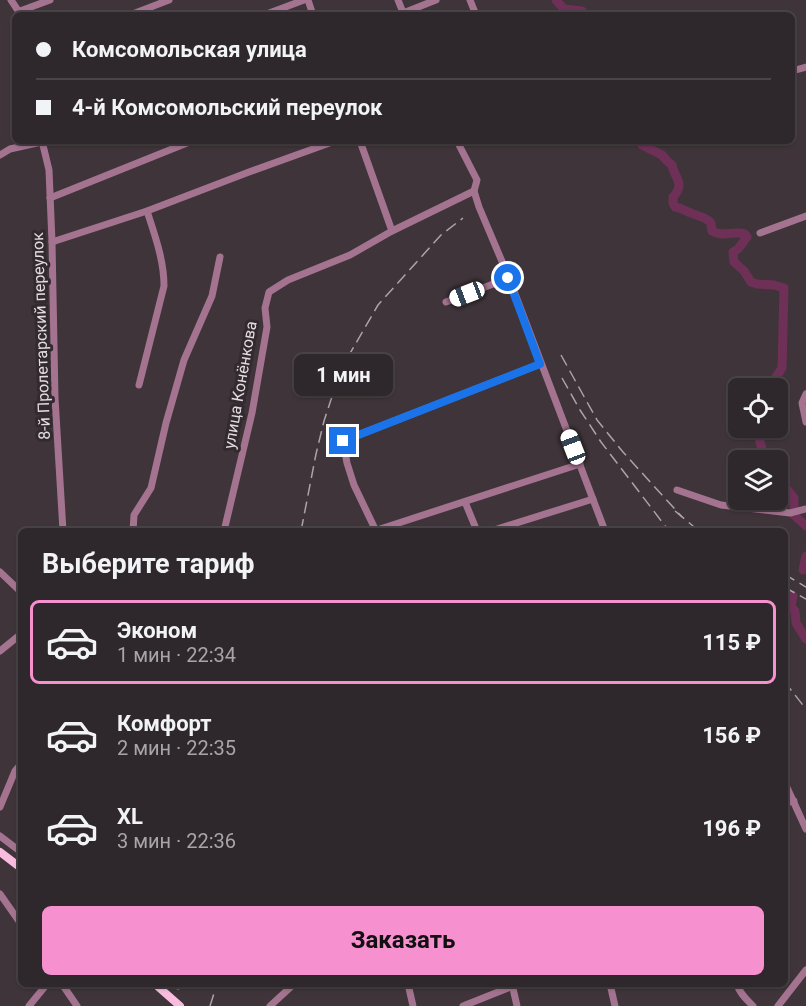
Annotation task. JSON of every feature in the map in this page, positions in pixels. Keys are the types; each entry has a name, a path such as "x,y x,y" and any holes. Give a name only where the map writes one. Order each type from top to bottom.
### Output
{"main road":[{"path":"0,852 18,866"},
{"path":"158,987 180,1006"}],"street":[{"path":"22,12 50,0"},
{"path":"138,12 169,0"},
{"path":"272,12 306,0"},
{"path":"407,12 436,0"},
{"path":"0,155 10,149 34,144"},
{"name":"8-й Пролетарский переулок","path":"44,144 49,170 55,398 63,528"},
{"path":"50,198 185,144"},
{"path":"52,242 147,212 327,144"},
{"path":"361,144 392,231"},
{"path":"459,144 477,180 474,191 479,207 603,528"},
{"name":"улица Конёнкова","path":"225,528 252,413 267,327 265,308 269,292 288,280 350,255 392,231 474,191"},
{"path":"139,385 164,286 161,256 147,212"},
{"path":"760,232 806,216"},
{"path":"133,528 134,515 151,488 184,360 212,296 220,257"},
{"path":"446,302 508,278"},
{"path":"375,528 354,484 343,441 540,364"},
{"path":"806,394 802,403 806,422"},
{"path":"385,528 580,464"},
{"path":"677,490 721,505 790,513 806,509"},
{"path":"501,528 593,499"},
{"path":"465,502 476,528"},
{"path":"0,572 18,589"},
{"path":"0,651 18,636"},
{"path":"0,807 18,768"},
{"path":"788,790 806,829"},
{"path":"788,802 794,801"},
{"path":"0,836 18,850"},
{"path":"0,894 18,920"},
{"path":"778,1006 806,970"},
{"path":"29,1006 45,987"},
{"path":"64,987 77,1006"},
{"path":"270,1006 291,987"},
{"path":"409,987 413,1006"},
{"path":"463,1006 509,987"},
{"path":"514,987 517,1006"},
{"path":"611,987 615,1006"},
{"path":"737,987 753,1006"}],"waterway":[{"path":"556,0 564,9 583,12"},
{"path":"642,144 662,155 672,165 679,184 673,197 675,207 706,219 711,223 712,231 716,233 745,234 747,237 733,252 734,262 751,282 784,288 782,368 776,378"},
{"path":"759,438 762,450"},
{"path":"788,490 794,498 794,515 806,526"},
{"path":"803,570 806,556"},
{"path":"793,596 791,607 795,611 796,623 806,639"}],"railway":[{"path":"302,528 324,421 341,369 378,305 441,235 463,218"},
{"path":"561,355 597,420 682,517"},
{"path":"562,378 601,442 667,528"},
{"path":"675,511 695,528"},
{"path":"788,576 806,587"},
{"path":"788,589 806,599"},
{"path":"788,686 806,709"},
{"path":"210,1006 216,987"}],"route":[{"path":"343,441 540,364 508,278"}]}
